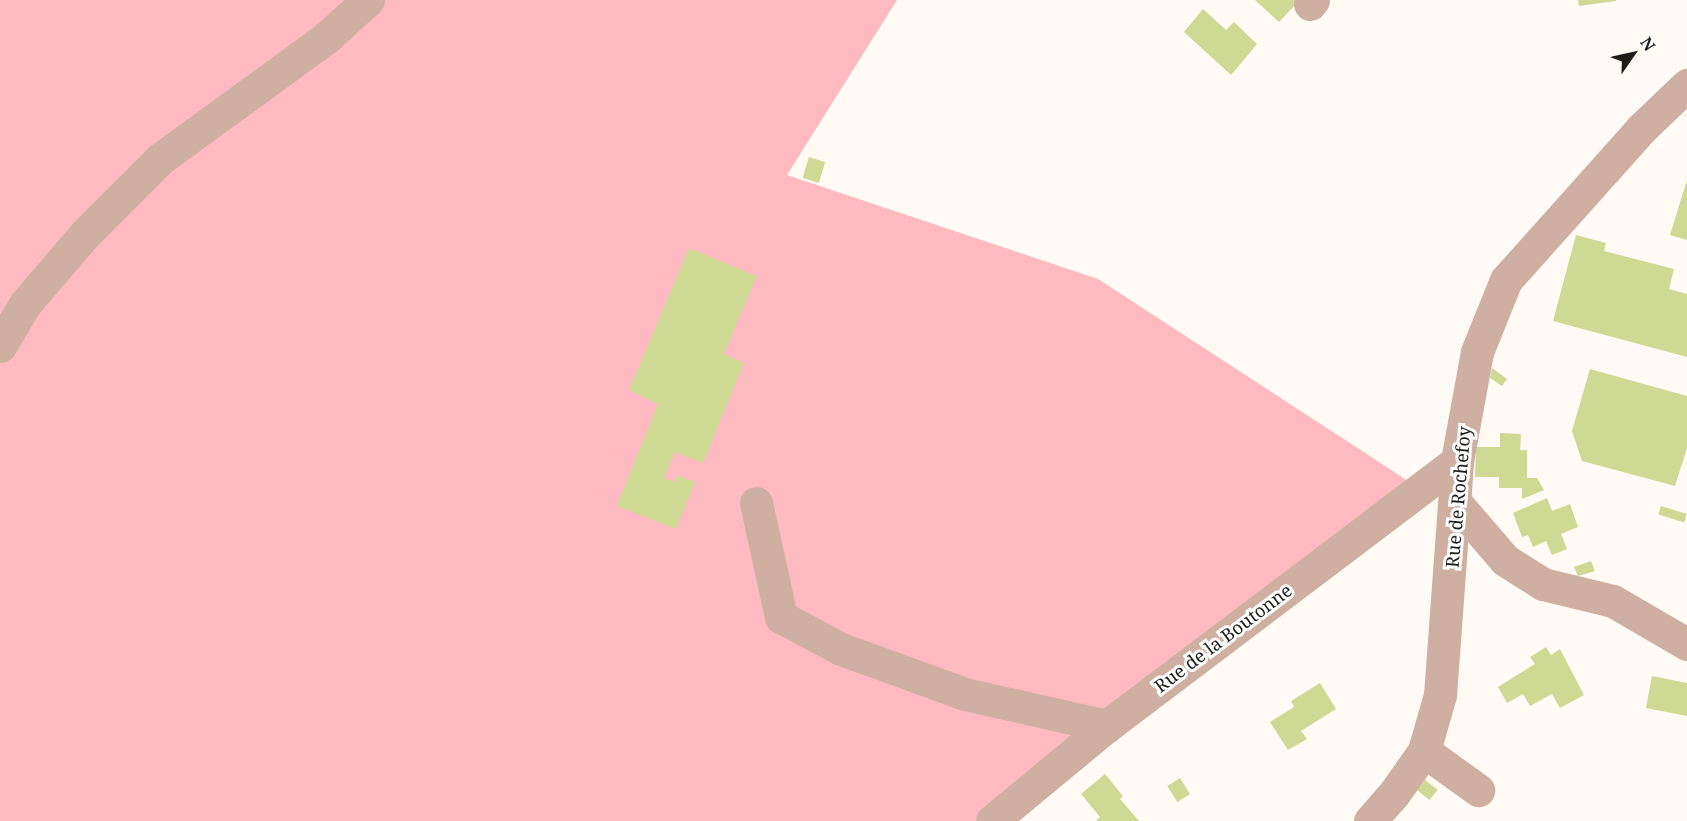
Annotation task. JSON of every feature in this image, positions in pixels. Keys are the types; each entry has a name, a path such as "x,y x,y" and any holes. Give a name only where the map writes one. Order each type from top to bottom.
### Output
{"street":[{"path":"0,346 25,304 47,278 85,234 160,159 327,37 368,0"},
{"name":"Rue de Rochefoy","path":"1370,821 1393,795 1424,751 1440,695 1456,503 1457,461 1477,352 1506,280 1633,137 1687,85"},
{"name":"Rue de la Boutonne","path":"992,821 1107,726 1457,461"},
{"path":"756,503 781,617 841,649 965,694 1107,726"},
{"path":"1456,503 1505,560 1543,584 1613,601 1669,631 1687,644"},
{"path":"1424,751 1478,790"}],"shaded area":[{"path":"0,0 897,0 787,175 1098,279 1428,494 1010,821 0,821"}],"building":[{"path":"1255,0 1300,0 1279,22"},
{"path":"1578,0 1616,0 1616,1 1579,6"},
{"path":"1203,9 1226,30 1234,22 1257,44 1231,75 1184,32"},
{"path":"809,157 825,162 819,183 803,178"},
{"path":"1687,180 1687,240 1670,235"},
{"path":"1576,235 1606,243 1604,251 1674,269 1669,289 1687,294 1687,357 1553,321"},
{"path":"689,248 757,276 724,354 744,363 703,463 675,452 664,478 675,482 677,475 695,482 676,529 617,506 658,404 629,390"},
{"path":"1492,368 1507,379 1502,386 1490,378"},
{"path":"1590,369 1687,396 1687,448 1675,486 1582,461 1572,431"},
{"path":"1500,433 1521,434 1520,450 1527,450 1527,478 1537,478 1544,490 1522,499 1522,488 1499,488 1499,477 1475,477 1476,447 1500,447"},
{"path":"1547,498 1552,511 1570,504 1578,527 1561,534 1567,549 1552,555 1546,541 1533,547 1528,535 1522,537 1513,513"},
{"path":"1661,506 1687,514 1684,523 1658,515"},
{"path":"1591,561 1595,571 1578,576 1574,567"},
{"path":"1546,647 1551,655 1560,649 1584,695 1560,708 1552,694 1530,706 1523,694 1507,703 1498,687 1535,664 1530,657"},
{"path":"1652,676 1687,683 1687,716 1646,708"},
{"path":"1320,683 1336,709 1301,731 1307,739 1288,750 1270,722 1294,707 1291,701"},
{"path":"1105,774 1123,796 1120,799 1139,821 1096,821 1100,817 1081,794"},
{"path":"1180,778 1190,794 1177,802 1167,786"},
{"path":"1425,780 1438,790 1430,800 1417,790"}]}
